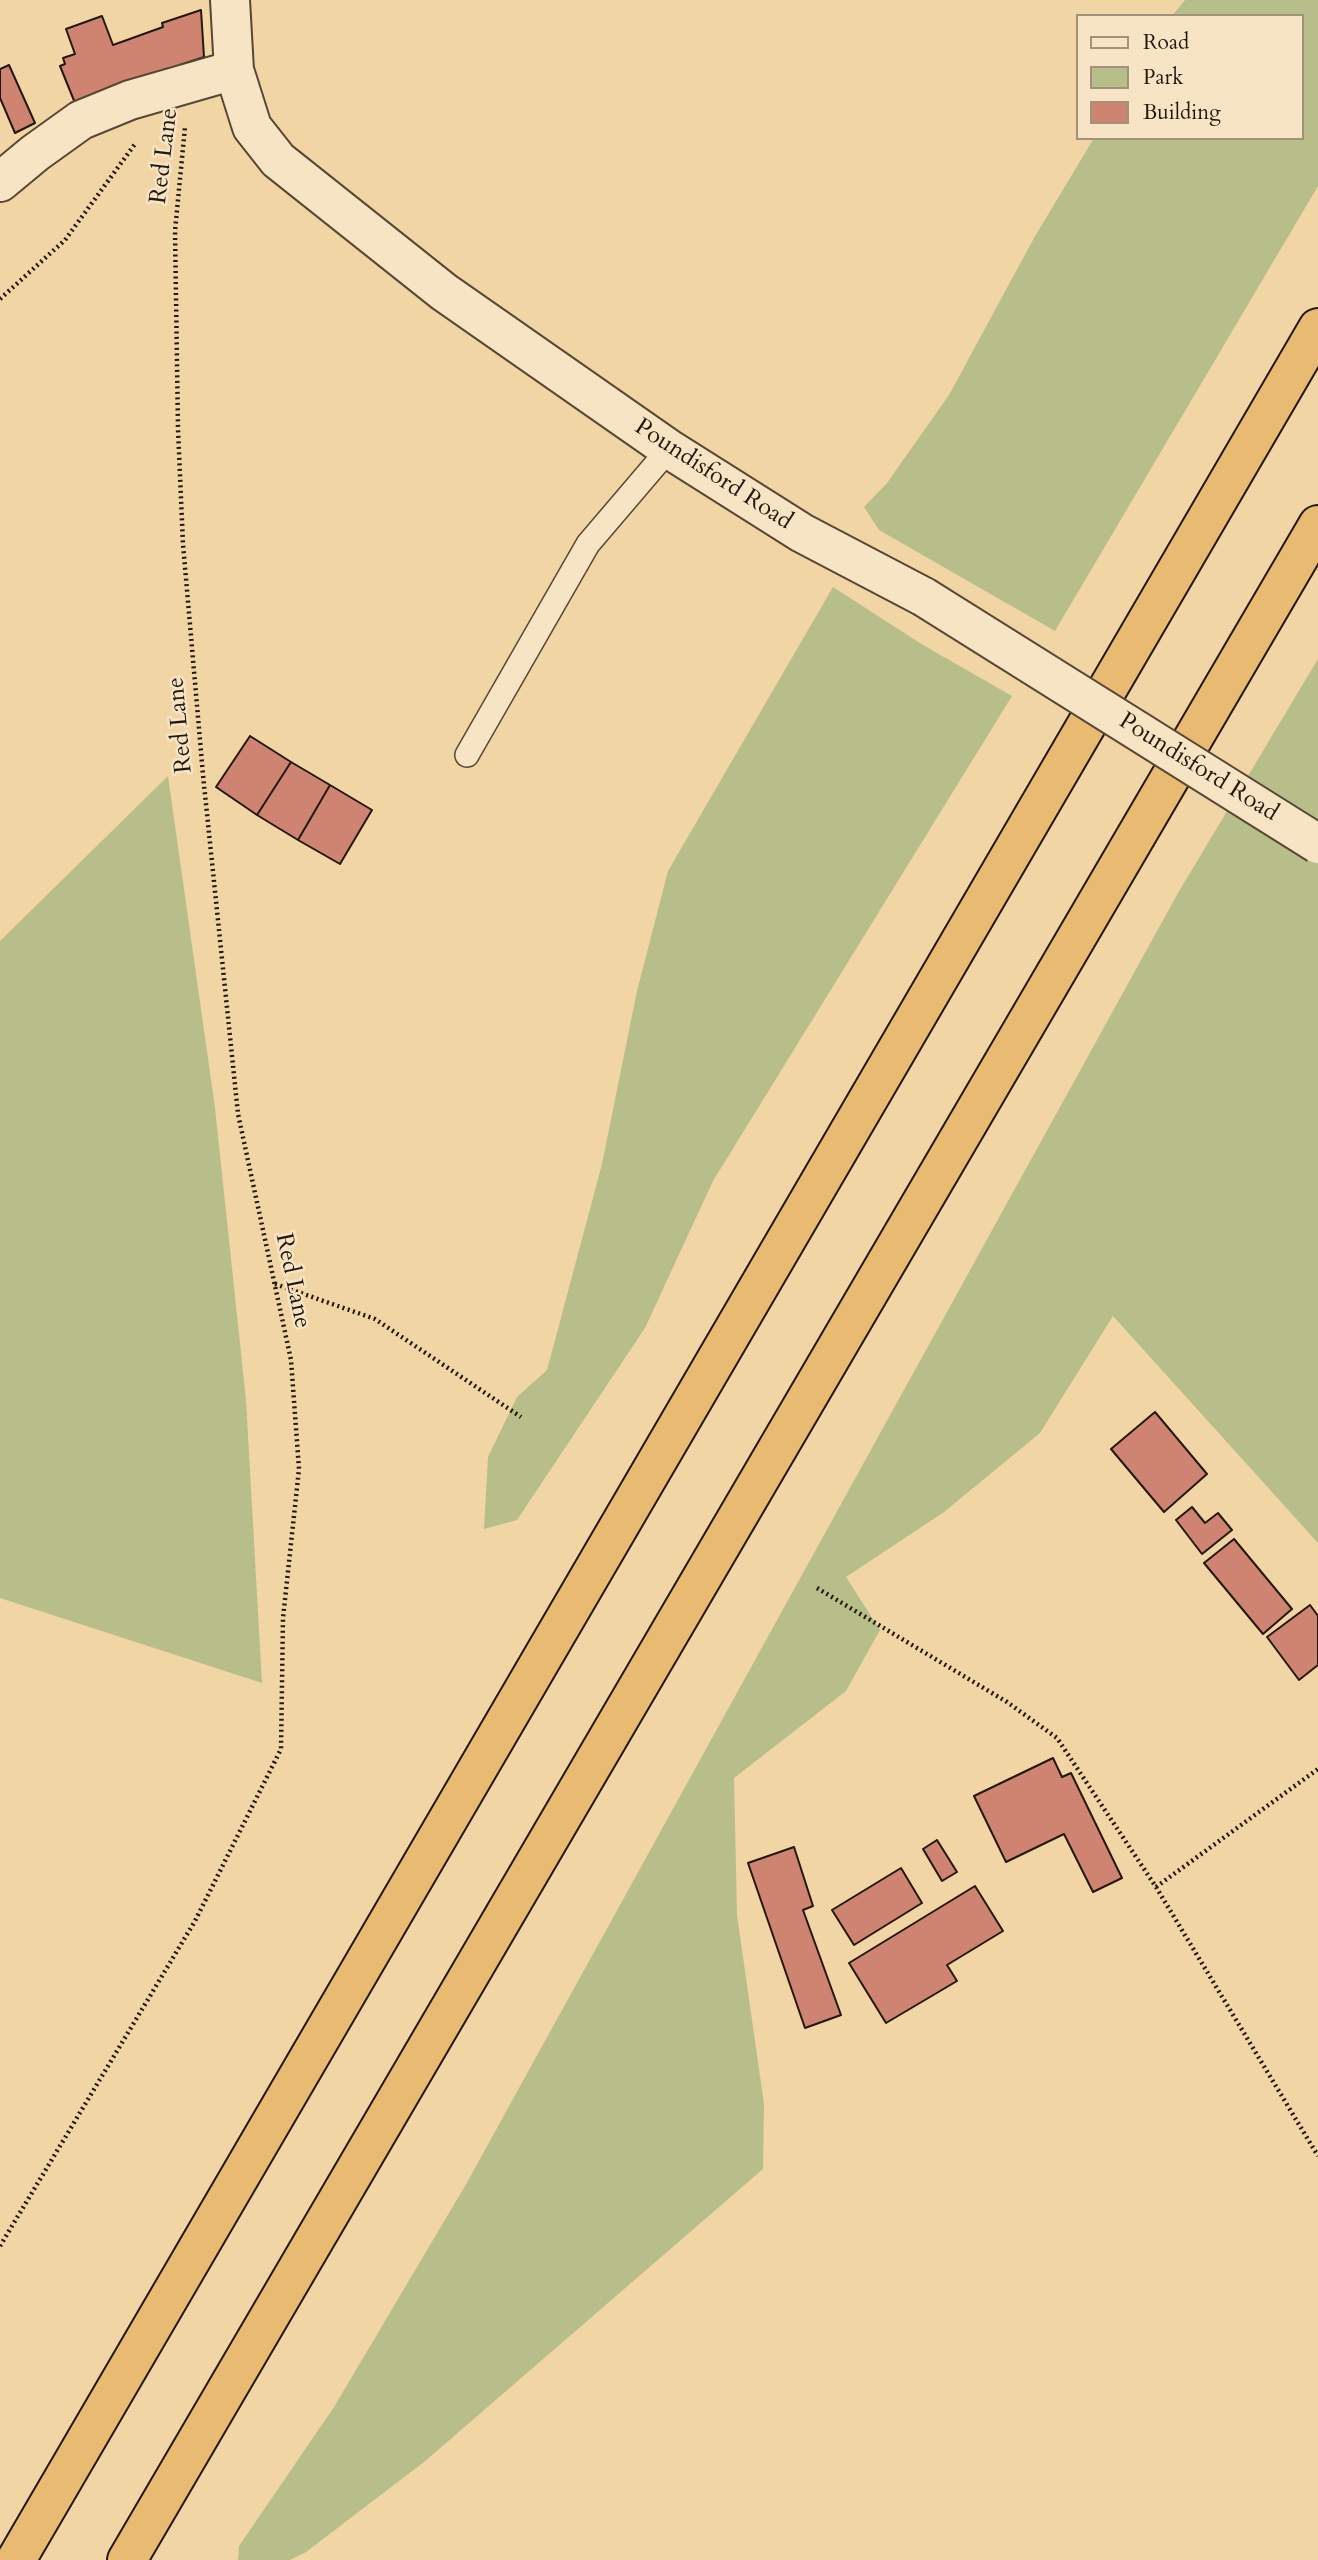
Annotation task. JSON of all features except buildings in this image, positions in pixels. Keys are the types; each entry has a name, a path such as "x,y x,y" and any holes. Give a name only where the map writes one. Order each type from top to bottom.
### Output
{"highway":[{"path":"16,2560 1318,328"},
{"path":"127,2560 1318,525"}],"street":[{"name":"Poundisford Road","path":"230,0 234,70 252,127 278,160 444,292 669,449 802,533 924,597 1318,844"},
{"path":"0,182 81,120 130,100 234,70"}],"lane":[{"path":"467,755 588,544 669,449"}],"path":[{"name":"Red Lane","path":"0,2246 195,1921 281,1749 283,1618 299,1469 290,1360 238,1114 203,775 183,544 175,231 181,155 192,82"},
{"path":"0,299 65,240 140,137"},
{"path":"274,1284 375,1319 521,1417"},
{"path":"817,1588 1007,1702 1057,1738 1156,1887 1318,2156"},
{"path":"1156,1887 1318,1769"}],"green space":[{"path":"1185,0 1318,0 1318,186 1055,631 879,530 864,507 887,483 949,395 1034,238 1093,140 1304,140 1304,14 1174,14"},
{"path":"833,587 923,645 1012,696 713,1181 645,1328 517,1520 484,1529 488,1457 517,1397 547,1370 602,1164 637,991 668,871"},
{"path":"1318,659 1318,1543 1113,1316 1040,1433 944,1512 846,1577 880,1630 846,1691 734,1778 737,1915 764,2104 763,2169 424,2462 306,2552 290,2560 238,2560 239,2546 334,2407 465,2186 1178,893"},
{"path":"168,776 215,1108 246,1400 262,1683 0,1598 0,941"}]}
